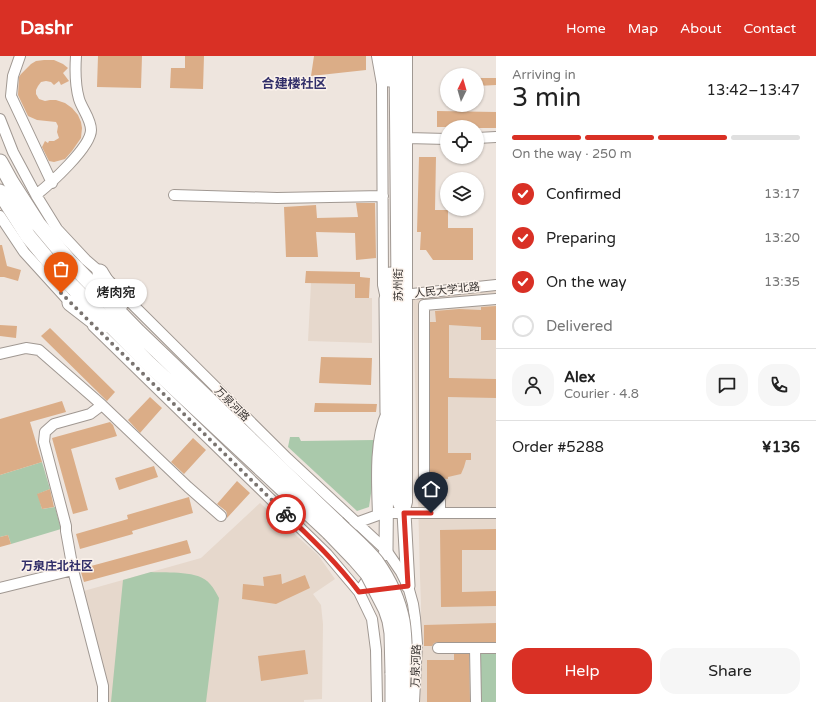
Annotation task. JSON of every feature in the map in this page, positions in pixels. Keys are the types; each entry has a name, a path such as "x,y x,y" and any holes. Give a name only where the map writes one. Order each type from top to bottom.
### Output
{"highway":[{"name":"万泉河路","path":"0,162 38,224 69,261 333,528"},
{"name":"万泉河路","path":"0,192 28,236 58,272 148,363 333,528 368,553 376,562 393,591 402,620 404,634 399,673 393,702"},
{"path":"100,272 138,332"},
{"path":"70,303 148,363"},
{"name":"万泉河路","path":"399,673 405,702"}],"main road":[{"name":"苏州街","path":"386,550 383,514 390,419 387,412 397,296 390,289 390,96 387,56"},
{"name":"苏州街","path":"396,56 399,502 404,513 408,586"}],"street":[{"path":"20,56 13,76 11,96 52,183"},
{"path":"36,195 52,183 70,164 87,143 91,131 90,121 79,100 75,78 76,56"},
{"name":"苏州街","path":"377,56 382,84 383,285 397,296"},
{"name":"苏州街","path":"397,296 407,138 407,56"},
{"name":"万泉河路","path":"0,119 13,152 36,195 57,229 86,260 100,272 288,459 386,550 401,572 408,586 416,618 417,644 414,702"},
{"path":"484,138 496,137"},
{"path":"407,138 440,139"},
{"path":"174,195 277,198 383,196"},
{"path":"0,216 24,252 70,303 327,554 359,592 372,619 376,650 377,702"},
{"name":"人民大学北路","path":"397,296 496,285"},
{"path":"440,513 440,501 434,501 424,491 424,305 496,299"},
{"path":"0,354 26,348 39,350 102,405 188,487 221,516"},
{"path":"102,405 90,414 54,424 45,432 44,442 66,526 73,570 103,686 103,702"},
{"path":"327,554 356,523 383,514 496,513"},
{"path":"359,592 386,550"},
{"path":"0,588 73,570"},
{"path":"359,592 408,586"},
{"path":"372,619 413,604"},
{"path":"438,648 496,648"},
{"path":"476,648 476,702"}],"shaded area":[{"path":"311,283 355,284 355,298 372,298 372,343 308,341"},
{"path":"496,290 496,702 420,702 421,603 413,299"},
{"path":"260,503 318,555 335,579 313,594 321,605 323,624 322,699 304,700 304,702 105,702 73,594 201,558"}],"green space":[{"path":"290,437 299,437 301,441 374,440 374,473 369,507 357,511 288,447"},
{"path":"42,462 50,489 38,494 42,509 55,507 61,529 11,544 8,535 0,537 0,475"},
{"path":"151,572 183,573 199,576 210,584 219,598 206,702 111,702 123,580"},
{"path":"478,653 496,653 496,702 479,702"}],"building":[{"path":"98,56 142,56 141,88 97,87"},
{"path":"185,56 204,56 203,89 170,88 171,68 185,68"},
{"path":"314,56 366,56 366,70 311,76"},
{"path":"54,60 68,68 63,73 69,81 61,85 59,81 54,85 51,82 41,82 36,90 36,94 39,99 45,101 56,100 65,103 72,108 78,115 82,128 81,138 72,151 65,159 54,162 49,161 42,147 45,141 48,143 49,141 54,141 59,138 57,132 58,126 56,122 37,120 28,116 18,95 19,77 21,74 31,64 36,61"},
{"path":"484,78 496,78 496,85 484,86"},
{"path":"437,111 496,112 496,128 484,128 484,120 440,120 440,127 437,127"},
{"path":"419,157 436,157 435,210 440,210 440,216 448,216 448,228 473,228 473,260 433,260 426,250 420,250 421,232 417,232"},
{"path":"356,203 375,203 376,258 356,260 355,233 316,232 318,257 286,257 284,207 316,205 317,218 358,217"},
{"path":"0,245 2,245 7,266 21,270 18,281 0,277"},
{"path":"306,271 360,272 360,277 370,278 369,298 355,298 355,284 305,283"},
{"path":"496,306 496,340 481,340 481,327 449,325 449,378 496,379 496,398 448,397 448,453 471,453 471,460 466,460 461,474 448,477 448,479 437,478 437,476 430,475 430,322 436,322 435,311 459,309 481,310 481,307"},
{"path":"0,325 17,326 16,338 0,336"},
{"path":"50,328 115,392 107,401 41,336"},
{"path":"321,357 372,358 371,385 319,383"},
{"path":"150,397 162,408 140,433 128,420"},
{"path":"62,401 66,412 30,422 42,462 0,475 0,419"},
{"path":"315,403 377,404 376,412 314,412"},
{"path":"110,422 113,425 117,436 71,449 88,510 73,514 52,438"},
{"path":"193,438 206,450 184,474 171,462"},
{"path":"154,466 158,477 119,490 115,478"},
{"path":"237,481 250,493 227,518 226,511 217,504"},
{"path":"50,489 54,507 42,509 37,494"},
{"path":"189,497 193,513 132,531 133,534 80,549 76,534 128,519 127,515"},
{"path":"496,529 496,550 462,550 462,592 496,591 496,606 441,607 440,530"},
{"path":"8,535 11,544 0,547 0,537"},
{"path":"187,540 191,553 84,582 80,569"},
{"path":"281,574 282,584 305,575 310,588 276,604 242,599 243,584 264,586 263,577"},
{"path":"496,623 496,642 438,642 434,643 432,646 424,646 424,625"},
{"path":"305,650 308,674 261,681 258,656"},
{"path":"454,654 469,654 470,702 427,702 427,660 454,660"}],"way so far":[{"path":"61,293 286,514"}],"place":[{"name":"烤肉宛","path":"61,293"}],"district":[{"name":"合建楼社区","path":"294,84"},
{"name":"万泉庄北社区","path":"57,566"}],"route":[{"path":"286,514 327,554 359,592 408,586 404,513 431,513"}]}
